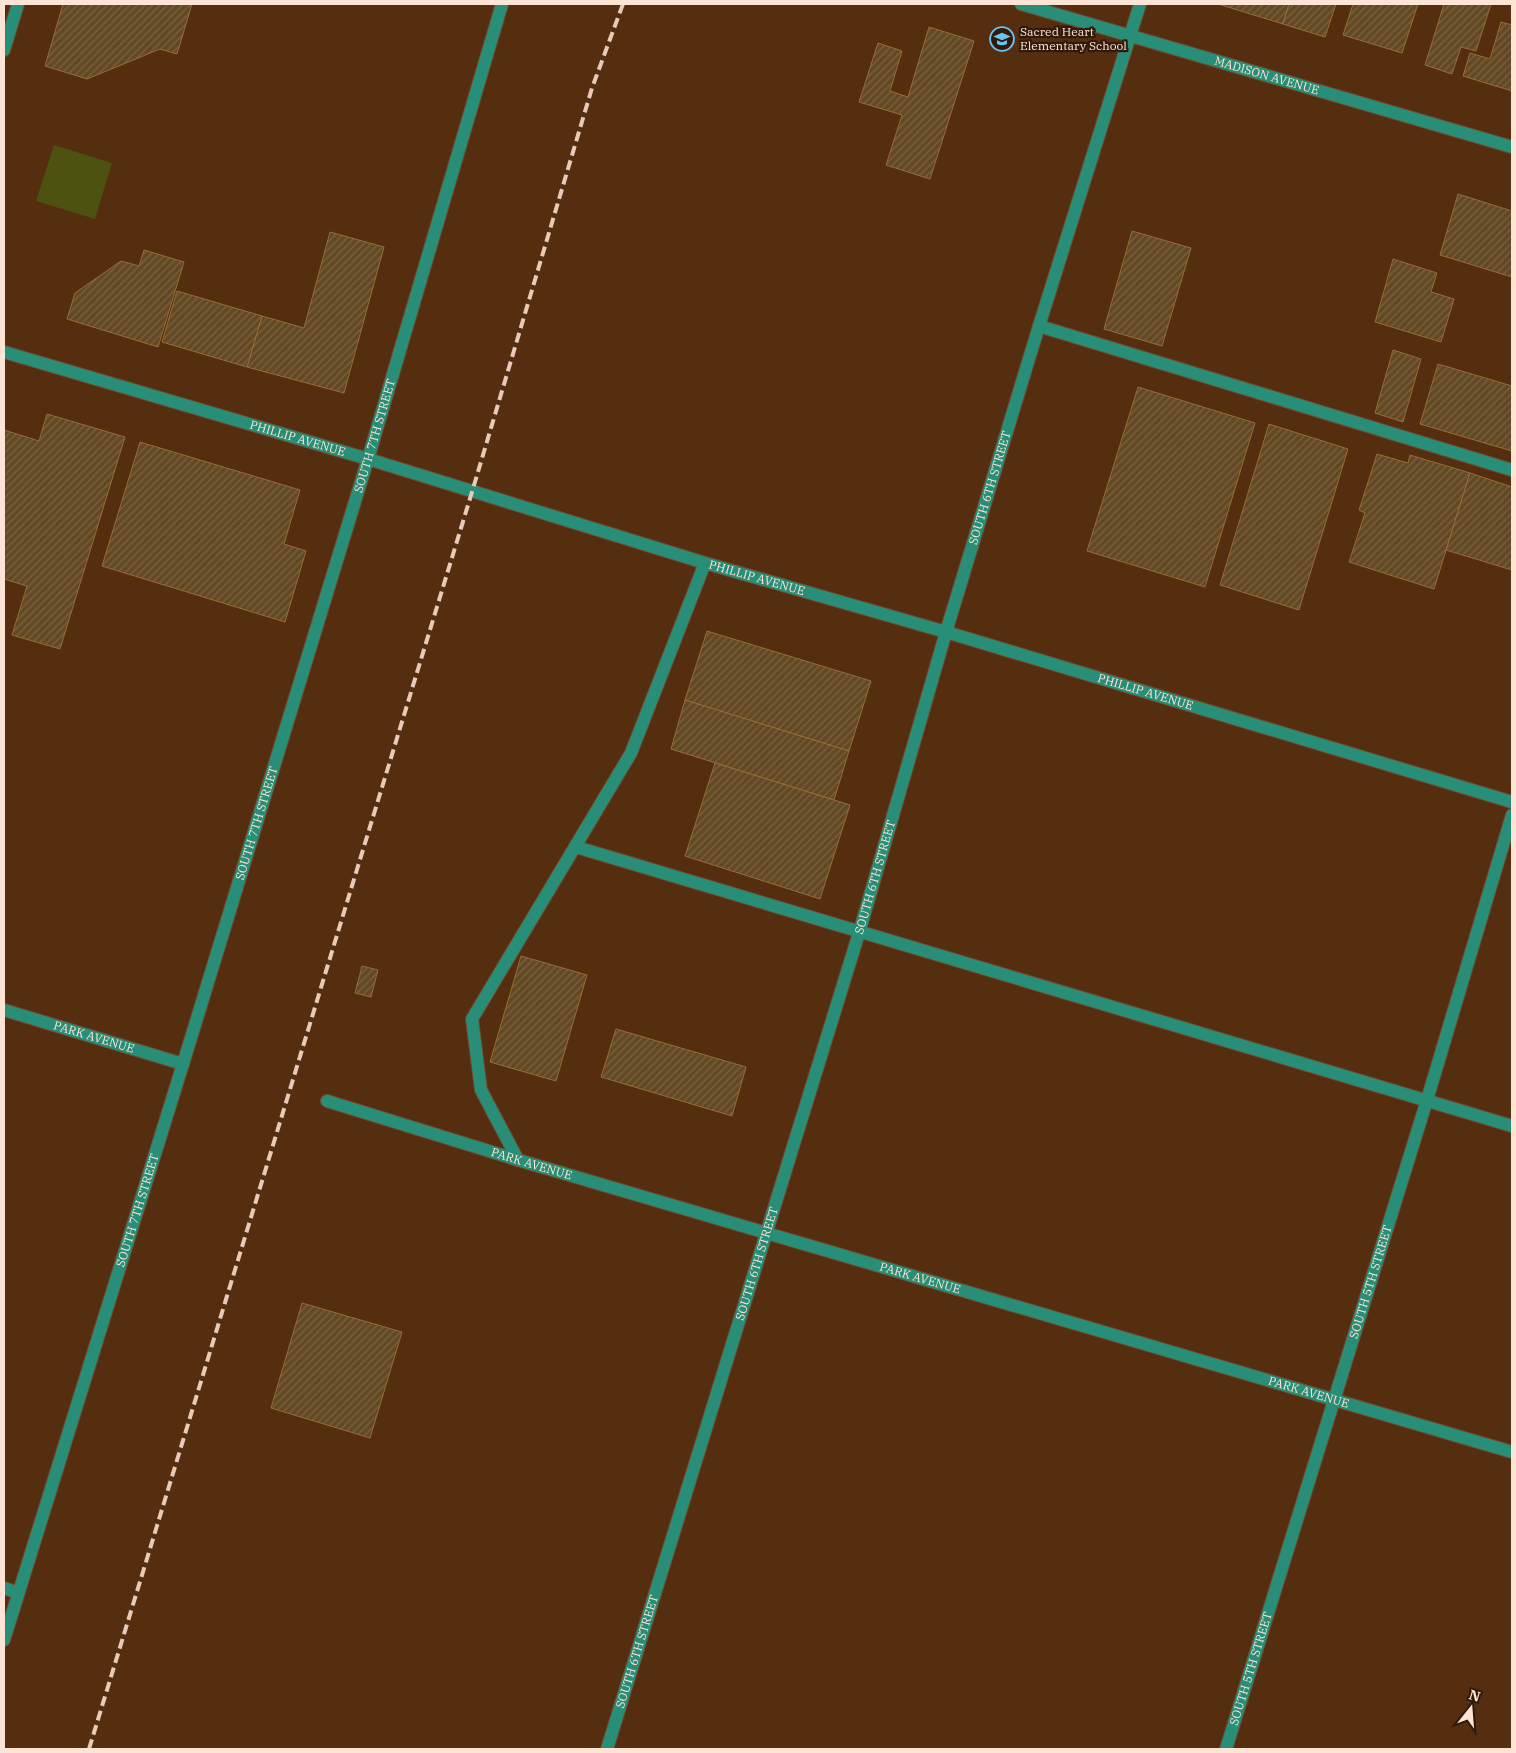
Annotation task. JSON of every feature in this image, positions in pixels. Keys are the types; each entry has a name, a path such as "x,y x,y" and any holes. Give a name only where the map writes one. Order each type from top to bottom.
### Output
{"street":[{"path":"4,50 18,4"},
{"name":"SOUTH 7TH STREET","path":"4,1640 368,459 502,4"},
{"name":"MADISON AVENUE","path":"1021,4 1512,147"},
{"name":"SOUTH 6TH STREET","path":"608,1749 858,932 946,632 1140,4"},
{"path":"1040,326 1512,470"},
{"name":"PHILLIP AVENUE","path":"4,352 368,459 705,563 946,632 1512,802"},
{"path":"518,1160 481,1090 472,1019 631,752 705,563"},
{"name":"SOUTH 5TH STREET","path":"1226,1749 1427,1100 1512,815"},
{"path":"576,847 1512,1126"},
{"name":"PARK AVENUE","path":"4,1010 183,1064"},
{"name":"PARK AVENUE","path":"327,1101 518,1160 1512,1452"},
{"path":"4,1588 18,1592"}],"green space":[{"path":"54,145 112,163 95,219 36,201"}],"building":[{"path":"63,4 192,4 177,54 160,49 87,79 45,66"},
{"path":"1218,4 1289,4 1283,24"},
{"path":"1289,4 1336,4 1325,37 1283,24"},
{"path":"1353,4 1418,4 1402,53 1343,35"},
{"path":"1444,4 1491,4 1476,51 1461,47 1452,74 1425,65"},
{"path":"1501,22 1512,25 1512,91 1463,76 1470,53 1490,59"},
{"path":"929,27 974,41 930,179 886,165 902,115 859,102 878,43 902,51 890,91 908,97"},
{"path":"1458,194 1512,211 1512,277 1440,255"},
{"path":"1132,231 1191,248 1162,346 1104,329"},
{"path":"330,232 384,247 344,393 247,367 262,316 304,328"},
{"path":"144,250 184,262 158,347 67,319 75,293 121,261 139,266"},
{"path":"1393,259 1437,273 1431,292 1454,299 1441,342 1375,322"},
{"path":"177,291 262,316 247,367 162,342"},
{"path":"1393,350 1421,359 1403,422 1375,413"},
{"path":"1438,364 1512,386 1512,451 1420,424"},
{"path":"1138,387 1255,423 1205,587 1087,551"},
{"path":"47,414 125,437 60,649 12,635 27,586 4,579 4,430 39,441"},
{"path":"1269,424 1348,449 1299,610 1220,585"},
{"path":"140,442 300,490 284,544 306,551 285,622 102,566"},
{"path":"1377,454 1408,463 1410,455 1470,473 1434,589 1349,562 1365,513 1359,510"},
{"path":"1470,473 1512,487 1512,570 1446,550"},
{"path":"707,631 871,681 849,751 685,700"},
{"path":"685,700 849,751 834,800 671,749"},
{"path":"715,763 850,805 820,899 685,856"},
{"path":"521,956 587,975 556,1081 490,1062"},
{"path":"362,966 378,970 371,997 355,993"},
{"path":"616,1029 746,1067 732,1116 601,1077"},
{"path":"302,1303 402,1332 370,1438 271,1408"}],"railway":[{"path":"89,1749 472,492 592,88 623,4"}],"place":[{"name":"Sacred Heart Elementary School","path":"1002,39"}]}
